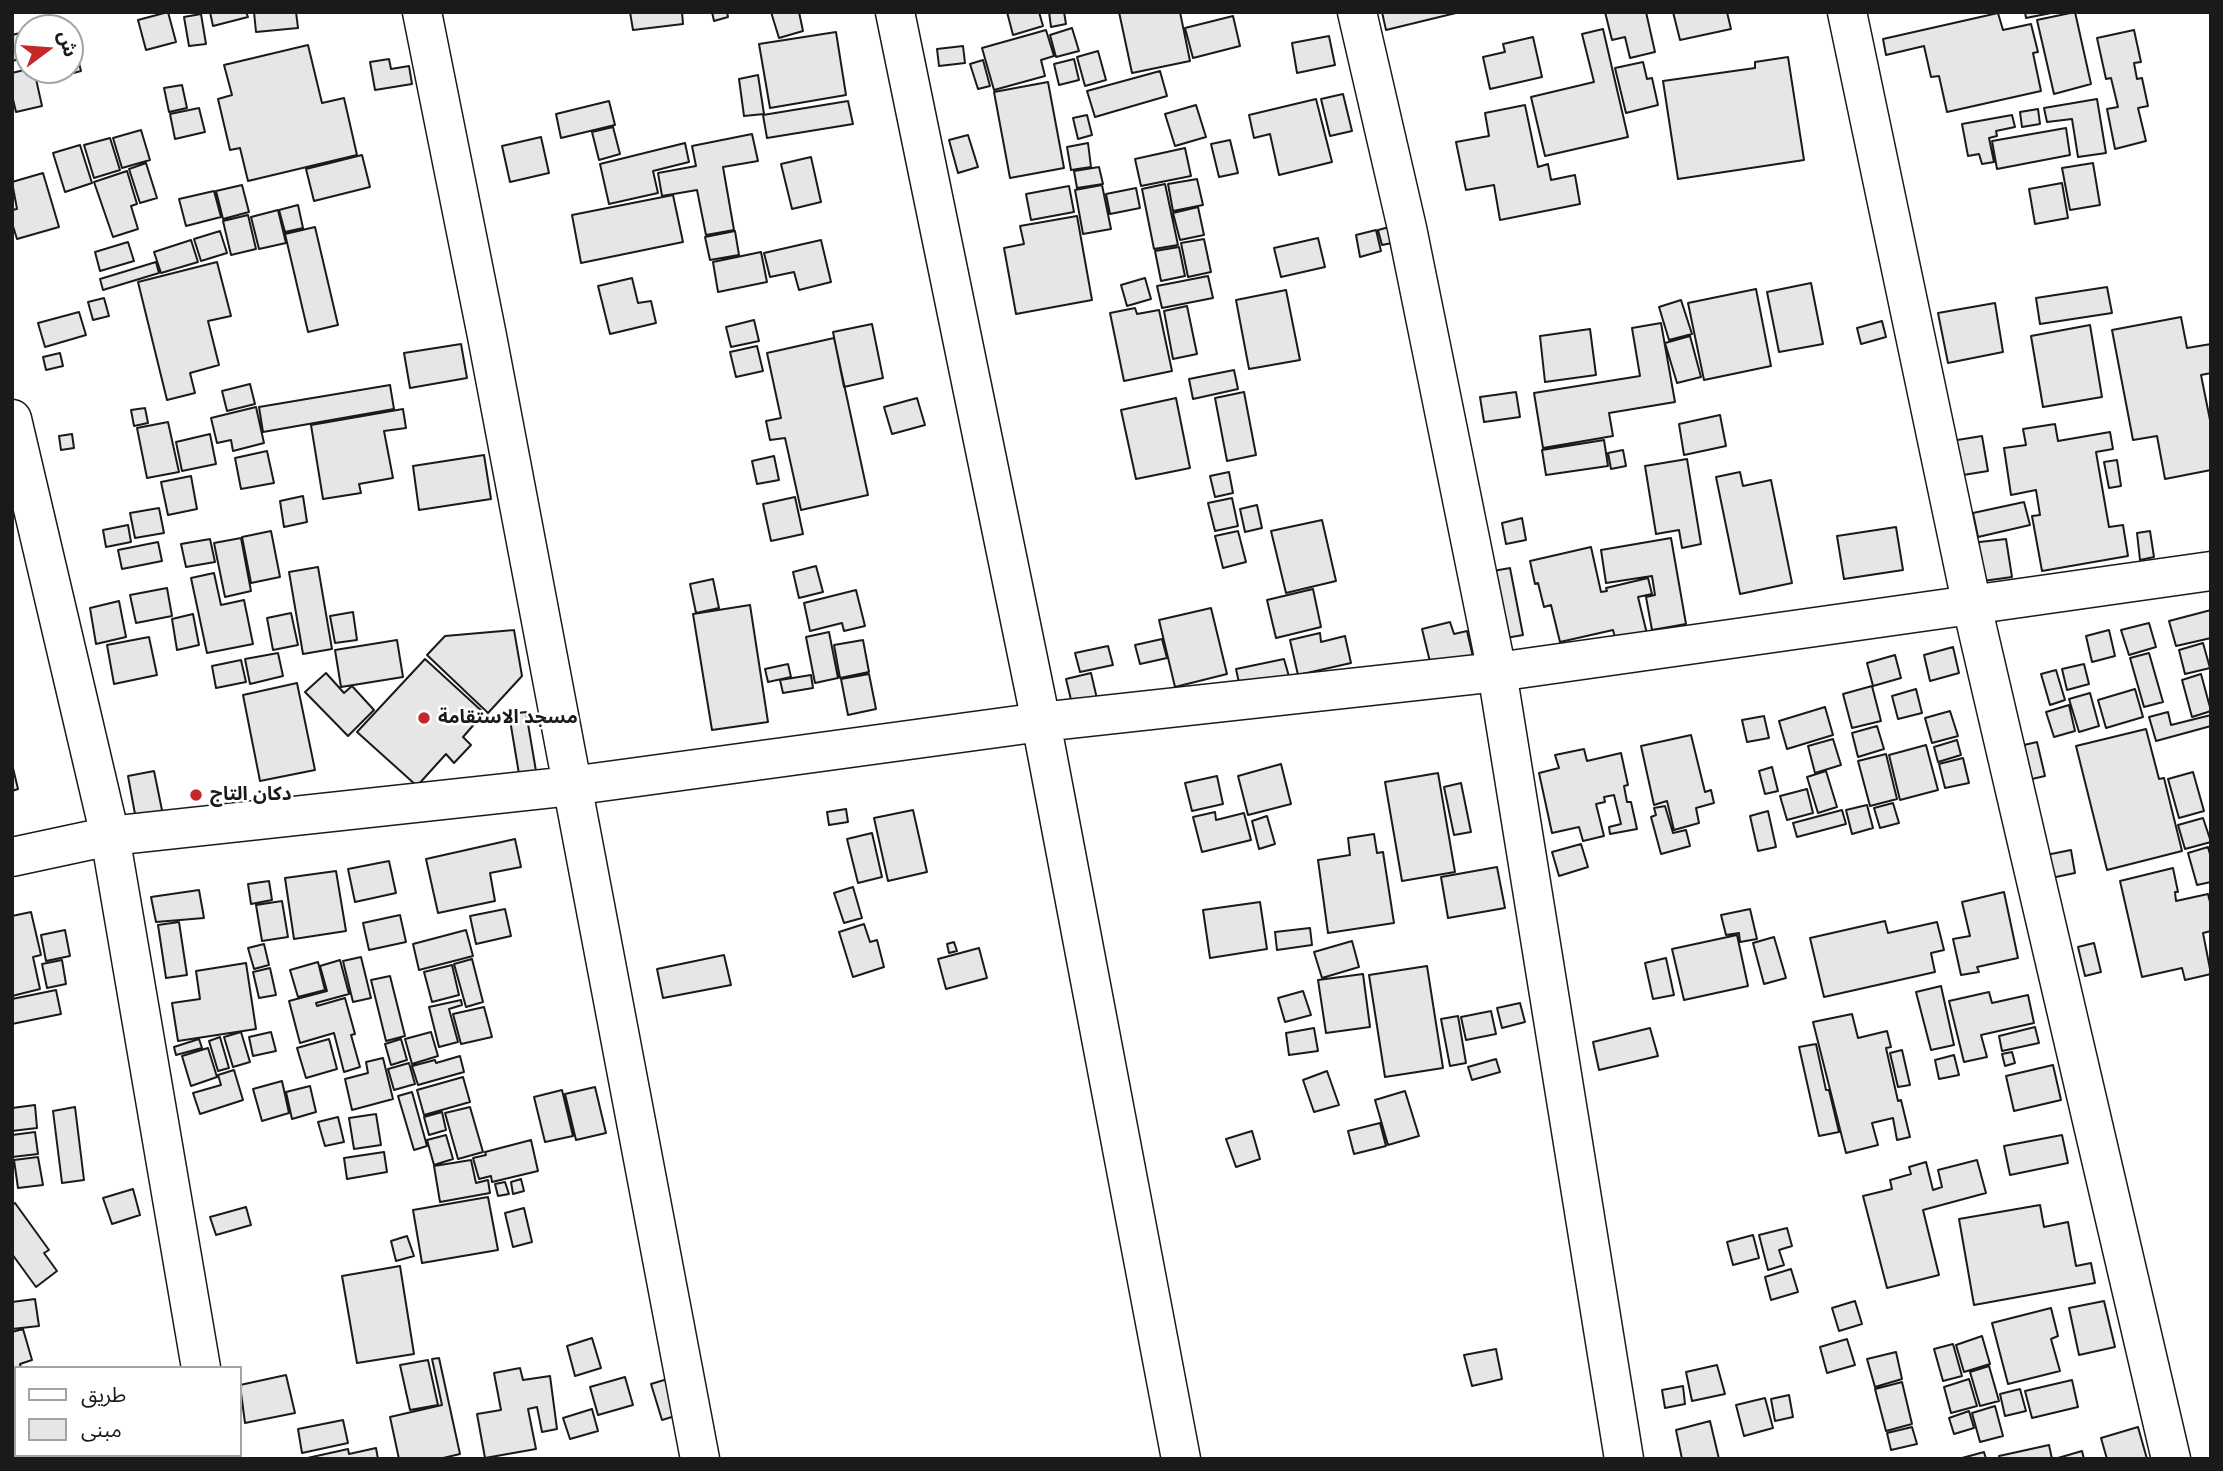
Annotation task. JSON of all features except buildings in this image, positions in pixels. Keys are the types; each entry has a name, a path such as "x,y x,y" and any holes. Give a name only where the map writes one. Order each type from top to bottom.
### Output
{"street":[{"path":"422,12 487,336 700,1459"},
{"path":"895,12 1041,722 1181,1459"},
{"path":"1357,12 1407,228 1497,672 1624,1459"},
{"path":"1847,12 1972,606 2171,1459"},
{"path":"12,419 110,836 201,1366"},
{"path":"12,857 110,836 571,786 1041,722 1497,672 2211,571"}],"place":[{"name":"مسجد الاستقامة","path":"424,718"},
{"name":"دكان التاج","path":"196,795"}]}
